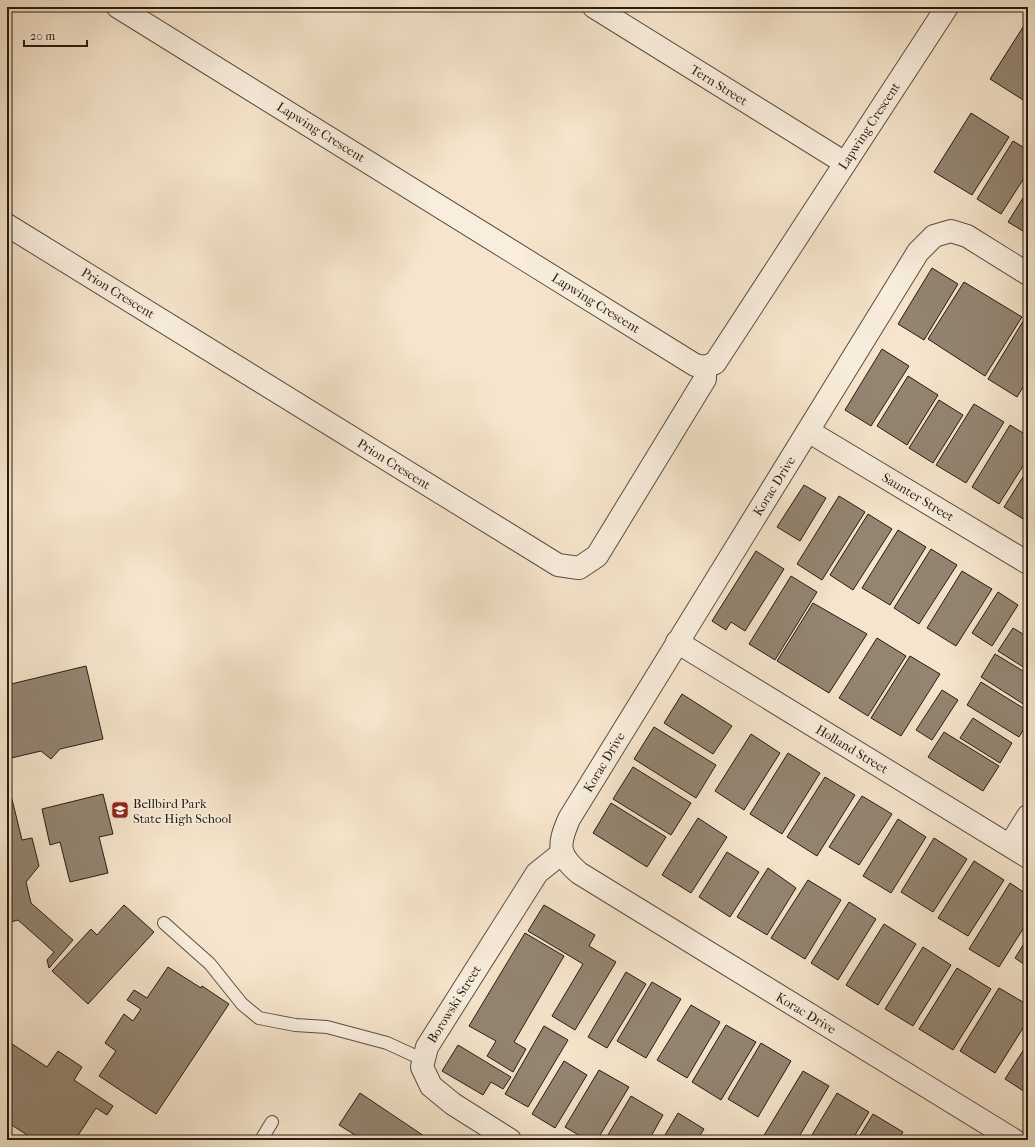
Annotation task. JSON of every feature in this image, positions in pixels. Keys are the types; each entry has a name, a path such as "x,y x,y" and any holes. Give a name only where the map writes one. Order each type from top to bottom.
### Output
{"street":[{"name":"Lapwing Crescent","path":"118,7 695,365 705,367 715,362 946,7"},
{"name":"Tern Street","path":"594,7 845,163"},
{"name":"Prion Crescent","path":"7,225 558,565 579,568 597,556 705,379 705,367"},
{"name":"Korac Drive","path":"1014,1140 579,873 568,863 562,852 561,837 569,819 677,642 918,252 934,236 951,231 966,236 1028,274"},
{"name":"Saunter Street","path":"808,431 1028,563"},
{"name":"Holland Street","path":"677,642 1028,856"},
{"path":"1010,845 1028,816"},
{"name":"Borowski Street","path":"498,1137 430,1086 422,1067 427,1047 537,873 562,852"}],"lane":[{"path":"164,923 210,964 242,1004 259,1018 295,1025 328,1027 386,1043 424,1060"},
{"path":"261,1140 272,1122"}],"building":[{"path":"1025,24 1028,26 1028,103 990,79"},
{"path":"971,113 1009,137 972,195 934,172"},
{"path":"1013,141 1028,150 1028,172 1001,214 977,199"},
{"path":"1028,190 1028,224 1023,231 1008,222"},
{"path":"932,268 958,284 924,340 898,324"},
{"path":"964,282 1022,317 985,376 928,339"},
{"path":"1025,318 1028,320 1028,379 1017,397 988,379"},
{"path":"882,349 909,366 871,426 845,410"},
{"path":"908,376 938,395 907,445 877,426"},
{"path":"1028,390 1028,398 1024,396"},
{"path":"939,400 963,415 933,463 909,448"},
{"path":"974,404 1004,422 966,483 936,465"},
{"path":"1010,425 1028,436 1028,458 999,504 972,487"},
{"path":"1028,469 1028,522 1004,507"},
{"path":"804,485 826,498 800,541 777,527"},
{"path":"839,496 865,512 822,580 797,564"},
{"path":"868,514 892,529 853,590 830,575"},
{"path":"898,530 926,547 890,605 862,588"},
{"path":"931,549 957,565 919,624 894,608"},
{"path":"756,551 784,569 745,631 731,622 726,630 712,621"},
{"path":"962,571 992,589 956,646 927,628"},
{"path":"791,576 817,592 775,660 749,644"},
{"path":"998,592 1018,605 992,646 972,633"},
{"path":"813,603 867,634 829,693 777,661"},
{"path":"1013,628 1028,637 1028,670 998,651"},
{"path":"877,638 906,656 868,716 839,698"},
{"path":"995,654 1028,674 1028,707 981,677"},
{"path":"910,656 940,674 901,736 871,718"},
{"path":"86,666 103,739 60,749 51,759 41,751 7,759 7,685"},
{"path":"981,682 1028,711 1028,722 1019,737 967,705"},
{"path":"942,690 958,700 932,740 916,730"},
{"path":"682,694 732,726 713,754 664,723"},
{"path":"973,718 1012,743 1000,763 960,738"},
{"path":"654,727 716,765 696,798 634,759"},
{"path":"944,732 999,766 983,791 928,757"},
{"path":"751,734 780,753 744,810 715,791"},
{"path":"788,753 820,773 782,834 750,814"},
{"path":"633,767 691,803 671,835 613,799"},
{"path":"825,777 855,795 817,856 787,837"},
{"path":"7,779 22,840 32,838 39,866 26,882 31,903 73,940 49,968 47,960 54,952 18,920 7,923"},
{"path":"103,794 113,834 99,837 108,873 70,882 60,842 50,845 42,809"},
{"path":"862,796 892,814 859,865 829,847"},
{"path":"611,803 666,837 647,867 593,833"},
{"path":"698,818 727,837 691,893 662,875"},
{"path":"898,819 926,837 891,893 863,876"},
{"path":"934,838 967,859 933,912 901,892"},
{"path":"727,852 759,872 730,917 699,897"},
{"path":"974,861 1004,880 968,936 938,918"},
{"path":"768,868 796,888 767,935 737,917"},
{"path":"808,880 841,900 805,959 771,938"},
{"path":"1010,883 1028,895 1028,921 999,967 969,949"},
{"path":"849,902 876,919 838,980 811,963"},
{"path":"124,905 154,932 88,1004 52,971 91,929 97,935"},
{"path":"544,905 595,935 589,946 616,962 575,1030 552,1016 583,964 528,931"},
{"path":"884,924 916,944 878,1005 846,985"},
{"path":"525,933 564,956 514,1042 526,1049 513,1072 487,1056 496,1041 469,1026"},
{"path":"1028,937 1028,967 1015,958"},
{"path":"923,947 951,965 913,1026 885,1009"},
{"path":"168,967 201,988 202,986 229,1004 156,1114 99,1076 116,1051 105,1043 124,1014 133,1021 141,1009 127,1000 134,990 147,998"},
{"path":"957,968 991,989 953,1050 919,1029"},
{"path":"626,972 646,984 607,1048 588,1037"},
{"path":"652,982 681,999 646,1058 617,1041"},
{"path":"999,988 1028,1005 1028,1020 995,1073 960,1051"},
{"path":"691,1005 720,1022 687,1078 657,1060"},
{"path":"726,1025 756,1042 721,1100 692,1082"},
{"path":"544,1026 568,1040 528,1107 505,1094"},
{"path":"9,1042 47,1067 58,1051 82,1067 74,1080 113,1106 107,1115 96,1108 75,1140 35,1140 7,1122 7,1045"},
{"path":"761,1043 791,1061 758,1117 728,1099"},
{"path":"458,1045 511,1077 503,1089 491,1082 483,1095 442,1071"},
{"path":"1026,1046 1028,1048 1028,1094 1005,1079"},
{"path":"564,1061 587,1075 555,1128 532,1114"},
{"path":"599,1070 629,1087 597,1140 587,1140 565,1127"},
{"path":"803,1071 829,1086 797,1140 767,1140 763,1137"},
{"path":"360,1093 424,1136 421,1140 363,1140 339,1125"},
{"path":"837,1093 869,1112 852,1140 809,1140"},
{"path":"631,1096 663,1115 649,1140 605,1140"},
{"path":"678,1113 704,1129 697,1140 662,1140"},
{"path":"873,1114 903,1132 898,1140 857,1140"},
{"path":"912,1136 919,1140 909,1140"}],"place":[{"name":"Bellbird Park State High School","path":"120,810"}]}
